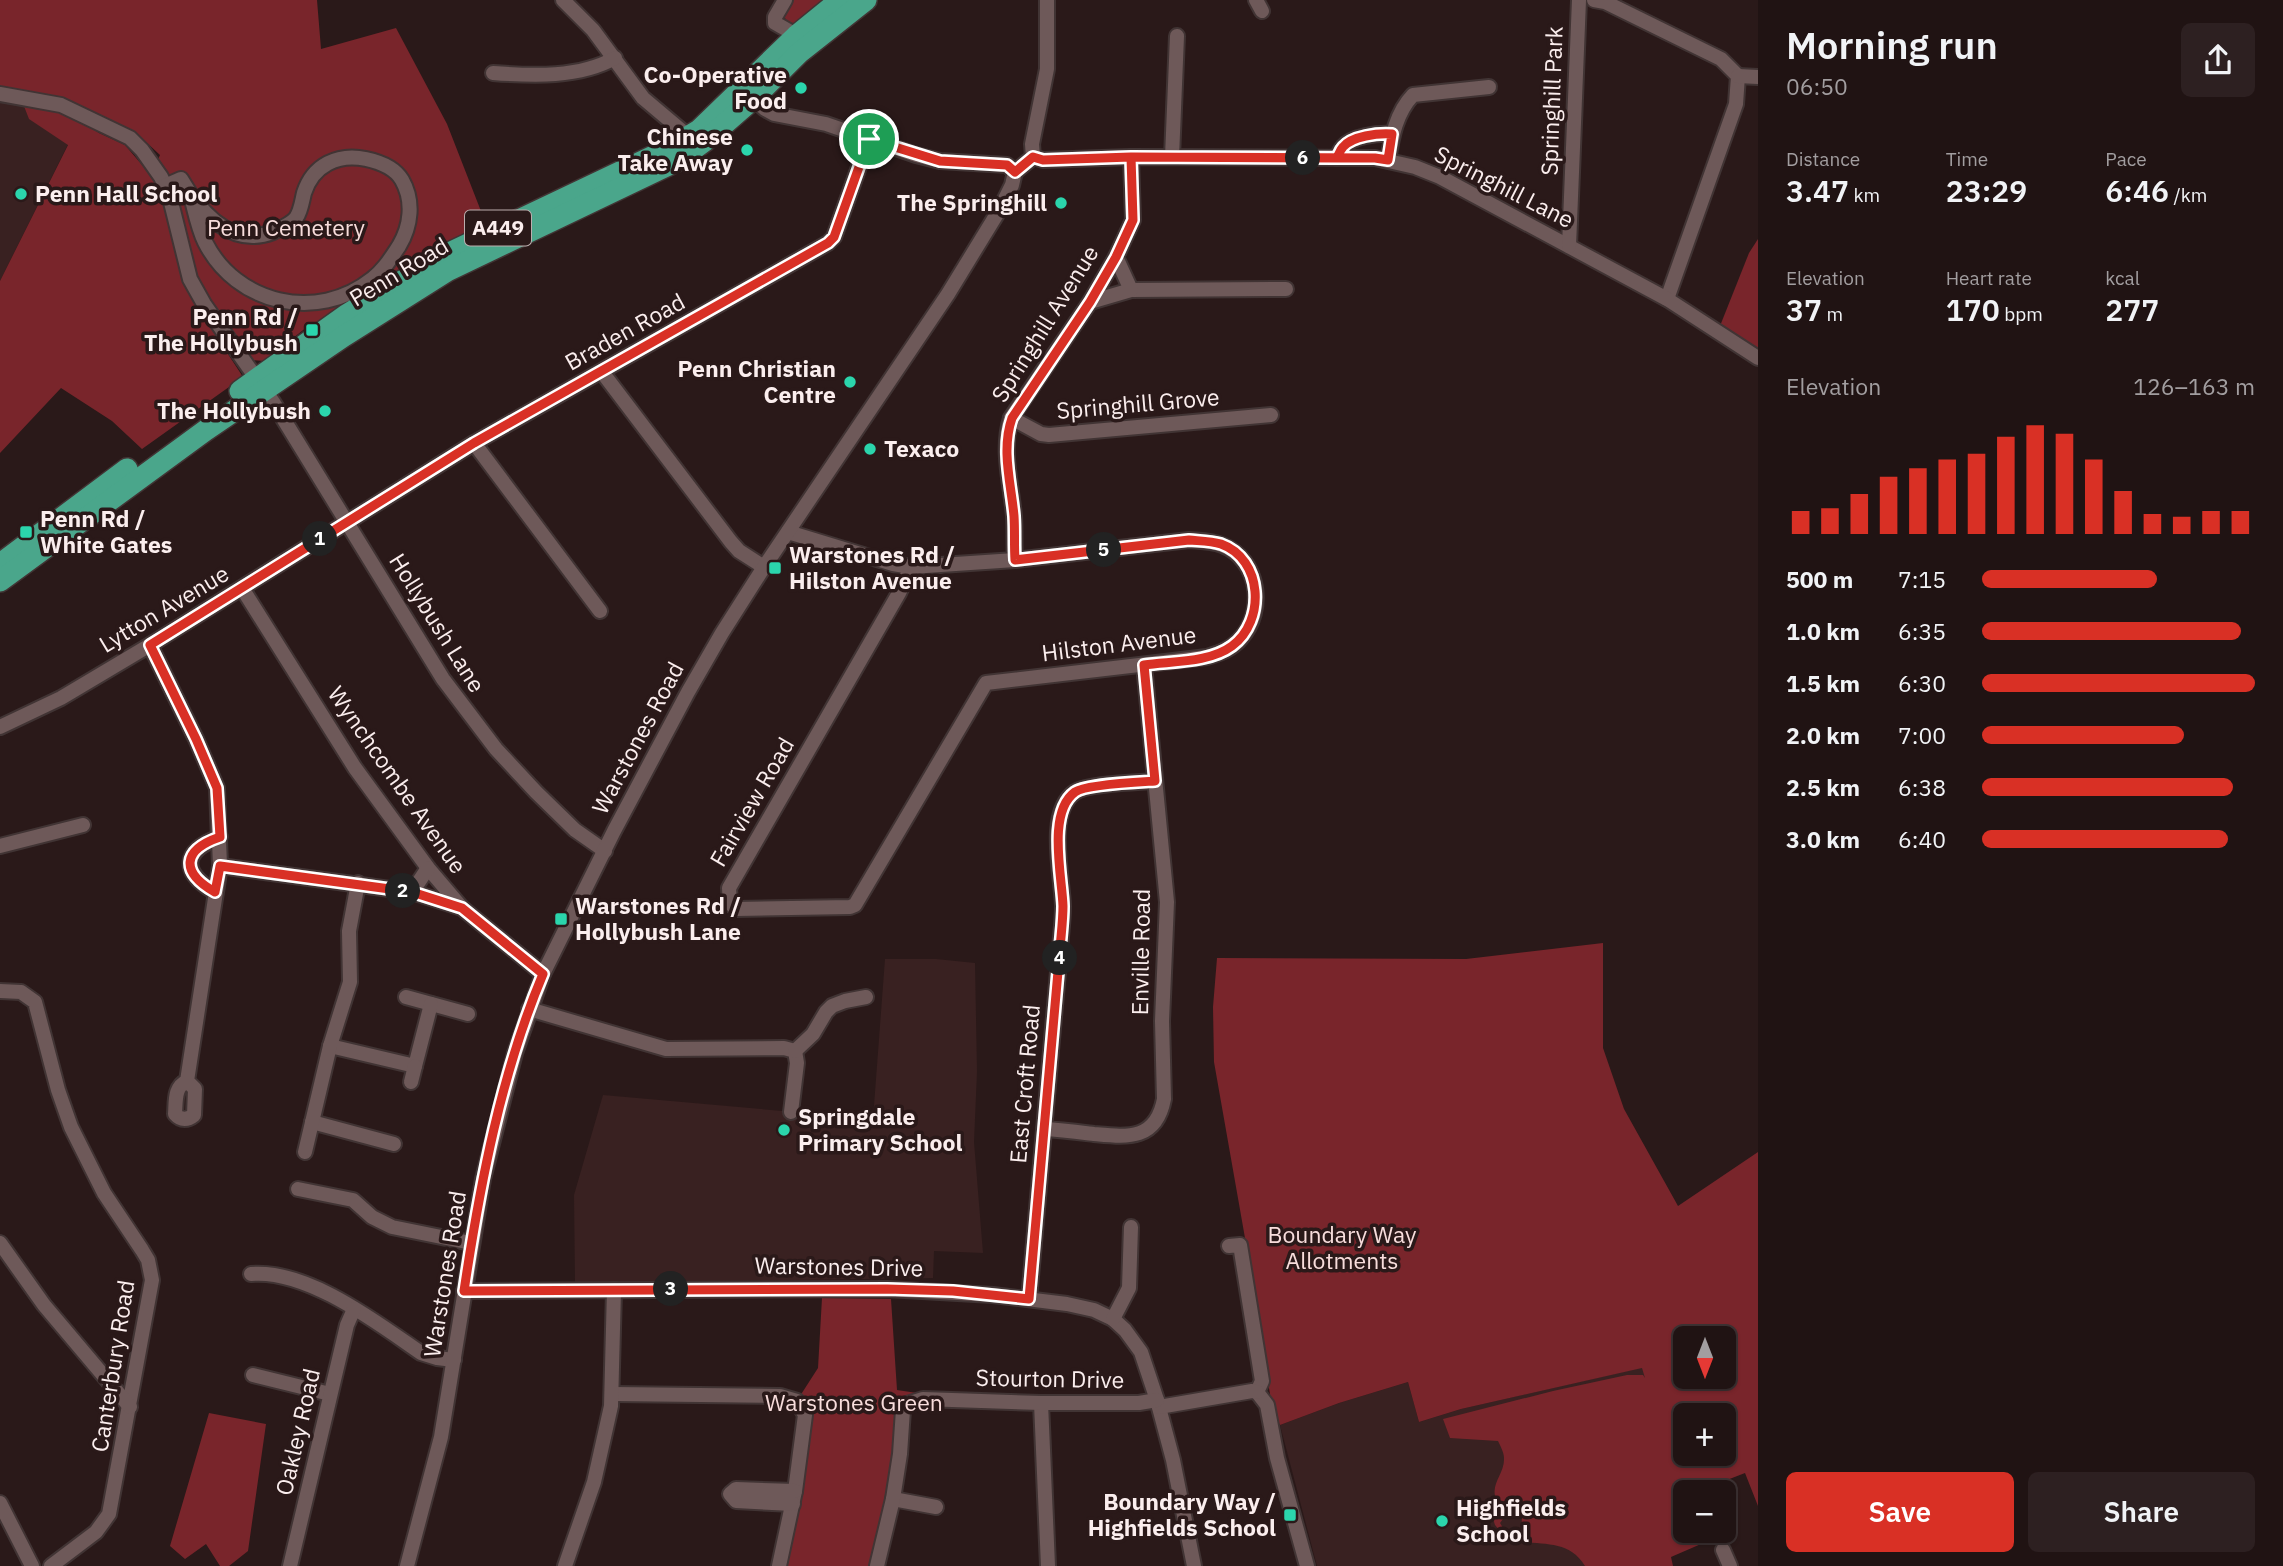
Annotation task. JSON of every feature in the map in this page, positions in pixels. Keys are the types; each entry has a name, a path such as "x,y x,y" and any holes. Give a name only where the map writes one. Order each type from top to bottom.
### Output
{"highway":[{"name":"Penn Road","path":"0,564 92,493 261,384 447,271 679,160 706,140 748,93 840,0"},
{"name":"Penn Road","path":"803,40 866,0"},
{"name":"Penn Road","path":"0,581 261,384 346,315 445,255 664,151 699,130 748,93"}],"street":[{"path":"563,0 593,30 643,98 688,136"},
{"path":"785,0 775,17 775,23 803,40"},
{"path":"1033,157 1032,144 1047,69 1048,0"},
{"name":"Springhill Park","path":"1569,246 1580,0"},
{"path":"1594,0 1605,2 1721,59 1738,76 1758,77"},
{"path":"1172,157 1177,36"},
{"path":"493,73 531,75 577,71 596,67 615,58"},
{"path":"1667,299 1736,104 1738,76"},
{"path":"1388,160 1392,134 1402,108 1413,95 1489,87"},
{"path":"748,93 765,109 782,117 826,124 940,161 1007,165 1015,172"},
{"name":"Hollybush Lane","path":"0,94 61,105 130,138 142,150 165,186 175,212 190,279 204,304 261,384 348,522 412,631 460,704 496,749 536,792 575,830 605,852"},
{"path":"1337,158 1343,146 1358,139 1381,133 1392,134"},
{"name":"Braden Road","path":"348,522 474,443 828,243 834,237 869,139"},
{"name":"Springhill Lane","path":"1033,157 1043,160 1131,157 1337,158 1388,160 1415,167 1440,177 1667,299 1758,358"},
{"name":"Warstones Road","path":"407,1566 441,1437 482,1179 529,1009 543,974 688,692 764,567 948,294 1000,209 1012,185 1015,172 1033,157"},
{"name":"Springhill Avenue","path":"1015,560 1014,516 1006,437 1012,418 1090,302 1116,257 1133,220 1131,157"},
{"path":"165,186 181,179 191,196 220,226 240,234 260,236 295,219 310,180 327,162 340,158 363,158 377,162 397,174 409,197 409,220 401,241 385,267 356,289 321,301 283,301 247,289 221,266 203,239 191,196"},
{"path":"1116,257 1131,290"},
{"path":"1090,302 1131,290 1286,289"},
{"path":"602,372 731,542 739,551 764,567"},
{"name":"Springhill Grove","path":"1012,418 1041,434 1049,435 1271,415"},
{"path":"474,443 600,611"},
{"name":"Lytton Avenue","path":"0,727 61,698 348,522"},
{"name":"Hilston Avenue","path":"788,532 911,567 1015,560 1189,540 1223,545 1246,562 1256,598 1251,620 1241,639 1221,653 1144,665 992,681"},
{"name":"Fairview Road","path":"911,567 899,593 729,888 730,903 736,909 855,905 982,687 992,681"},
{"name":"Wynchcombe Avenue","path":"242,588 355,768 428,868 462,908 543,974"},
{"path":"150,645 217,788 220,866 187,1081"},
{"name":"Enville Road","path":"1044,1129 1128,1137 1151,1126 1162,1108 1164,1099 1162,1021 1167,902 1144,665"},
{"name":"East Croft Road","path":"1029,1299 1063,909 1058,837 1060,814 1076,792 1155,781"},
{"path":"0,846 83,825"},
{"path":"215,892 199,883 190,862 197,847 220,837"},
{"path":"220,866 412,892 462,908"},
{"path":"412,892 428,868"},
{"path":"305,1152 330,1046 350,982 349,931 358,883"},
{"name":"Canterbury Road","path":"0,991 21,992 35,1003 58,1090 71,1126 104,1194 148,1260 151,1271 151,1290 109,1514 96,1532 51,1566"},
{"path":"406,997 468,1014"},
{"path":"795,1051 813,1034 826,1012 847,1007 866,997"},
{"path":"411,1082 431,1004"},
{"path":"529,1009 666,1049 784,1048 795,1051"},
{"path":"330,1046 415,1066"},
{"path":"791,1112 797,1063 795,1051"},
{"path":"312,1122 394,1144"},
{"path":"298,1189 353,1200 372,1217 392,1227 471,1243"},
{"path":"1113,1320 1129,1288 1131,1227"},
{"path":"0,1243 44,1305 130,1407"},
{"path":"1229,1247 1240,1245 1262,1381 1257,1392 1267,1405 1277,1458 1307,1566"},
{"path":"251,1274 267,1273 329,1293 421,1353 454,1360"},
{"name":"Warstones Drive","path":"464,1291 887,1289 961,1292 1081,1306 1113,1320 1141,1352 1158,1404 1194,1566"},
{"path":"565,1566 603,1453 613,1394 614,1290"},
{"name":"Oakley Road","path":"290,1566 347,1325 354,1310"},
{"path":"253,1375 330,1394"},
{"name":"Stourton Drive","path":"893,1499 903,1410 923,1399 1158,1404 1257,1392"},
{"path":"613,1394 780,1396 797,1401 805,1415 794,1498 779,1566"},
{"path":"1041,1403 1048,1566"},
{"path":"877,1566 893,1499 937,1506"},
{"path":"0,1503 32,1566"},
{"path":"1723,1550 1730,1566"}],"shaded area":[{"name":"Penn Hall School","path":"0,97 80,120 0,281"},
{"name":"Springdale Primary School","path":"885,959 936,959 975,963 977,1072 974,1142 983,1253 934,1251 933,1278 575,1283 574,1195 603,1095 873,1119"},
{"path":"1662,1363 1673,1407 1673,1466 1685,1466 1685,1480 1673,1480 1673,1543 1677,1543 1667,1559 1669,1566 1317,1566 1280,1425 1408,1382 1419,1422 1461,1409"}],"green space":[{"name":"Penn Cemetery","path":"0,0 317,0 321,49 396,28 447,124 486,224 426,255 328,317 307,327 264,361 251,360 203,297 189,260 190,249 180,217 156,164 160,155 146,142 85,109 0,90"},
{"path":"790,0 826,0 793,32 782,13"},
{"path":"22,101 40,104 80,120 99,133 125,145 160,186 184,280 203,316 243,377 142,449 112,421 61,388 0,453 0,281 68,145 29,119"},
{"path":"1758,239 1758,349 1720,326 1749,253"},
{"name":"Boundary Way Allotments","path":"1603,943 1603,1048 1624,1109 1678,1206 1758,1152 1758,1506 1745,1473 1727,1480 1673,1480 1673,1543 1703,1543 1671,1557 1673,1566 1585,1566 1578,1557 1561,1547 1511,1539 1521,1535 1522,1517 1514,1514 1503,1519 1500,1523 1503,1528 1500,1531 1490,1509 1496,1499 1495,1488 1504,1463 1498,1441 1450,1438 1443,1419 1627,1375 1643,1375 1645,1378 1642,1368 1461,1409 1419,1422 1408,1382 1280,1425 1273,1413 1214,1062 1213,1007 1217,958 1466,959"},
{"name":"Warstones Green","path":"822,1298 891,1299 897,1390 917,1393 899,1408 889,1496 872,1566 784,1566 799,1502 800,1396 818,1368"},
{"path":"209,1413 266,1424 248,1551 229,1566 220,1566 206,1544 185,1559 170,1546"}],"place":[{"name":"Co-Operative Food","path":"801,88"},
{"name":"Chinese Take Away","path":"747,150"},
{"name":"Penn Hall School","path":"21,194"},
{"name":"The Springhill","path":"1061,203"},
{"name":"Penn Rd / The Hollybush","path":"312,330"},
{"name":"Penn Christian Centre","path":"850,382"},
{"name":"The Hollybush","path":"325,411"},
{"name":"Texaco","path":"870,449"},
{"name":"Penn Rd / White Gates","path":"26,532"},
{"name":"Warstones Rd / Hilston Avenue","path":"775,568"},
{"name":"Warstones Rd / Hollybush Lane","path":"561,919"},
{"name":"Springdale Primary School","path":"784,1130"},
{"name":"Boundary Way / Highfields School","path":"1290,1515"},
{"name":"Highfields School","path":"1442,1521"}],"route":[{"path":"869,139 834,237 828,243 474,443 150,645 217,788 220,837 197,847 190,862 199,883 215,892 220,866 412,892 462,908 543,974 515,1053 482,1179 464,1291 887,1289 953,1291 1029,1299 1063,909 1058,837 1060,814 1076,792 1155,781 1144,665 1221,653 1241,639 1247,630 1255,610 1256,598 1246,562 1223,545 1205,541 1189,540 1015,560 1014,516 1006,448 1009,427 1012,418 1090,302 1116,257 1133,220 1131,157 1268,159 1375,158 1388,160 1392,134 1381,133 1358,139 1343,146 1337,158 1131,157 1043,160 1033,157 1015,172 1007,165 940,161 869,139"}]}
